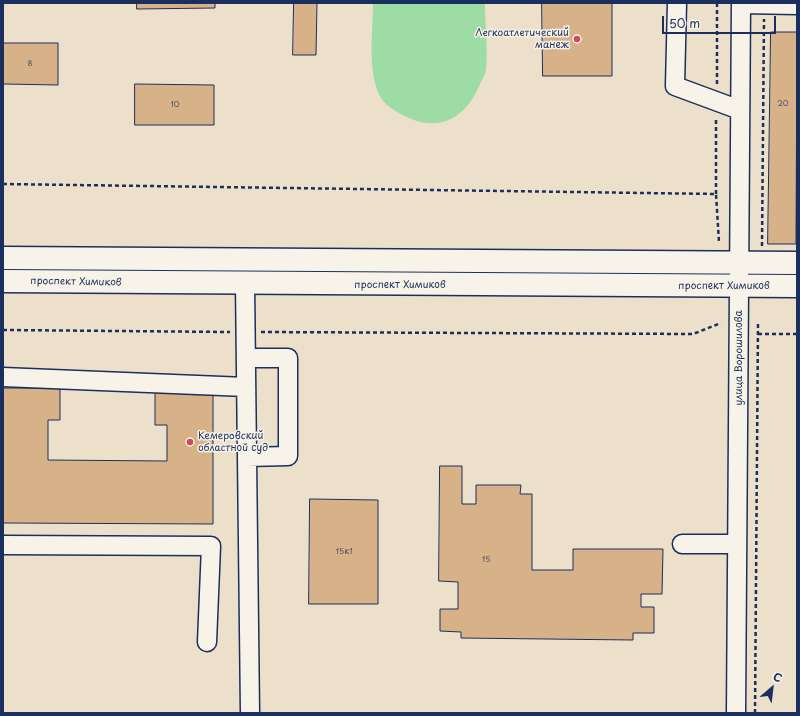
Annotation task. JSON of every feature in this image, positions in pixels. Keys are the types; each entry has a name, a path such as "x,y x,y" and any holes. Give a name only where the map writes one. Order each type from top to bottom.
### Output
{"main road":[{"path":"3,258 797,263"},
{"name":"проспект Химиков","path":"3,281 797,286"}],"street":[{"path":"677,3 674,86 740,110"},
{"path":"741,3 797,5"},
{"name":"улица Ворошилова","path":"736,713 741,3"},
{"path":"245,283 250,713"},
{"path":"247,358 288,358 288,456 247,457"},
{"path":"3,377 246,387"},
{"path":"682,544 737,544"},
{"path":"3,545 211,546 207,642"}],"path":[{"path":"762,249 764,4"},
{"path":"3,184 716,194 719,242"},
{"path":"3,330 693,334 721,323"},
{"path":"755,713 758,323"},
{"path":"758,334 797,334"}],"green space":[{"path":"373,3 485,3 487,53 486,72 470,102 456,116 438,123 417,121 396,112 380,96 373,75 372,63"}],"building":[{"path":"137,3 215,3 215,8 137,9"},
{"path":"294,3 317,3 316,55 293,55"},
{"name":"Легкоатлетический манеж","path":"542,3 612,3 612,76 543,76"},
{"path":"771,32 797,32 796,244 768,244"},
{"path":"3,43 58,43 58,85 3,84"},
{"path":"135,84 214,85 214,125 135,125"},
{"name":"Кемеровский областной суд","path":"3,388 60,388 60,420 48,420 48,460 167,461 167,425 155,425 155,390 213,391 213,524 3,523"},
{"path":"440,466 462,466 462,504 476,504 476,485 521,485 520,494 532,494 532,570 573,570 573,549 663,549 662,594 641,594 641,607 654,607 654,633 633,633 633,640 461,638 461,632 440,631 440,609 458,609 458,582 439,581"},
{"path":"310,499 378,500 378,604 309,604"}],"place":[{"name":"Легкоатлетический манеж","path":"577,39"},
{"name":"Кемеровский областной суд","path":"190,442"}]}
